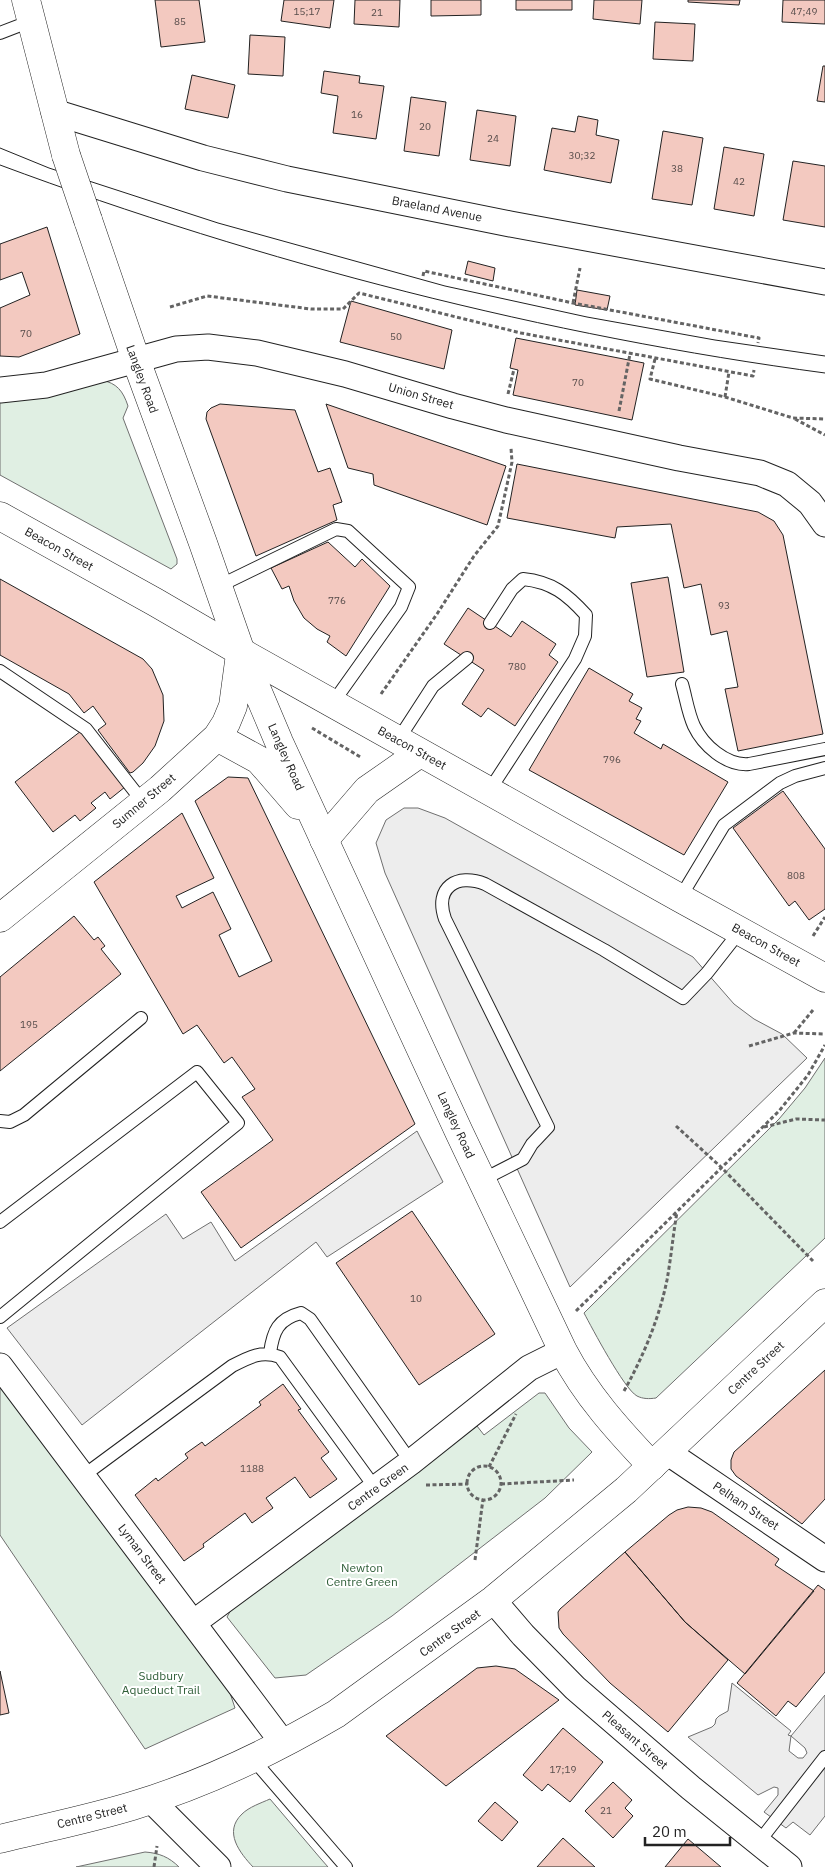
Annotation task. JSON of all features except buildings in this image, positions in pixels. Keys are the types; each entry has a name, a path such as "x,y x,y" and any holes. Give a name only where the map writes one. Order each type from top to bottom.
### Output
{"street":[{"name":"Langley Road","path":"29,10 66,155 88,220 240,652 279,742 563,1351 603,1413 659,1459"},
{"name":"Braeland Avenue","path":"54,112 203,158 287,179 520,226 825,282"},
{"name":"Union Street","path":"0,390 46,385 172,349 208,347 248,351 291,360 498,418 679,458 760,473 787,484 810,503 825,524"},
{"name":"Beacon Street","path":"0,516 155,602 332,704 825,978"},
{"name":"Sumner Street","path":"0,918 143,802 217,737 226,723 233,706 240,652"},
{"path":"217,737 248,753 264,765 322,835 409,746"},
{"name":"Centre Street","path":"0,1839 106,1813 185,1788 283,1743 341,1711 493,1600 626,1490 825,1303"},
{"name":"Centre Green","path":"193,1624 412,1462 529,1368 563,1351"},
{"name":"Lyman Street","path":"0,1366 283,1743"},
{"name":"Pelham Street","path":"659,1459 825,1559"},
{"name":"Pleasant Street","path":"493,1600 523,1635 575,1688 789,1867"},
{"path":"151,1800 218,1867"}],"lane":[{"path":"0,33 29,10"},
{"path":"217,587 336,529 348,530 409,587 401,607 332,704"},
{"path":"489,791 575,659 585,636 586,615 562,592 547,583 523,580 512,589 490,623"},
{"path":"409,746 433,686 467,658"},
{"path":"0,671 86,729 143,802"},
{"path":"682,684 694,726 705,742 730,761 739,765 748,764 825,749"},
{"path":"680,898 724,824 780,783 795,776 825,768"},
{"path":"482,1180 523,1159 532,1144 548,1127 445,919 442,902 454,882 464,879 485,884 604,950 682,998 707,973 740,931"},
{"path":"0,1121 10,1122 24,1115 141,1018"},
{"path":"0,1222 198,1072 238,1123 0,1316"},
{"path":"270,1353 272,1338 280,1324 292,1316 301,1313 310,1319 412,1462"},
{"path":"83,1476 232,1366 254,1355 270,1353 280,1357 376,1489"},
{"path":"758,1843 825,1757"},
{"path":"252,1758 346,1867"}],"path":[{"path":"573,303 580,268"},
{"path":"423,276 424,270 573,303 759,338 758,343"},
{"path":"170,307 207,296 310,309 343,310 359,293 494,327 654,359 753,376 754,370"},
{"path":"414,308 416,302"},
{"path":"619,411 630,354"},
{"path":"654,359 650,379 793,418 825,435"},
{"path":"506,400 514,369"},
{"path":"725,398 729,372"},
{"path":"793,418 825,419"},
{"path":"380,694 437,614 474,556 498,526 512,462 510,442"},
{"path":"312,728 363,759"},
{"path":"813,936 825,917"},
{"path":"794,1033 812,1010"},
{"path":"749,1046 794,1033 825,1034"},
{"path":"576,1311 764,1128 799,1088 813,1068 825,1045"},
{"path":"764,1128 796,1119 825,1120"},
{"path":"676,1126 722,1168 814,1261"},
{"path":"624,1391 637,1368 657,1318 667,1281 676,1212"},
{"path":"489,1467 519,1407"},
{"path":"479,1467 489,1467 498,1473 501,1484 500,1489 493,1497 483,1500 471,1493 468,1479 474,1470 479,1467"},
{"path":"501,1484 574,1480"},
{"path":"475,1560 483,1500"},
{"path":"154,1867 157,1846"}],"green space":[{"path":"101,380 107,381 119,388 128,406 123,418 177,559 177,564 171,569 0,475 0,399"},
{"path":"825,1058 825,1238 656,1398 637,1396 624,1382 584,1313 779,1119 805,1088"},
{"name":"Sudbury Aqueduct Trail","path":"0,1386 229,1690 235,1708 145,1749 0,1535"},
{"name":"Newton Centre Green","path":"539,1393 545,1393 569,1428 592,1452 545,1498 392,1616 306,1675 275,1678 227,1617 232,1608 477,1426 484,1435"},
{"path":"270,1799 328,1867 253,1867 235,1842 234,1828 236,1821 242,1814 255,1805"},
{"path":"145,1852 164,1856 179,1867 76,1867"}],"shaded area":[{"path":"404,808 418,808 445,818 693,957 734,1004 754,1019 782,1034 807,1058 570,1287 385,873 376,843 386,820"},
{"path":"417,1131 443,1182 327,1257 316,1242 82,1425 7,1328 166,1214 183,1239 211,1222 235,1261"},
{"path":"732,1683 791,1731 788,1735 791,1736 825,1695 825,1816 810,1835 793,1822 786,1828 764,1812 778,1795 778,1788 774,1787 758,1795 688,1737 712,1727 719,1716 728,1711","holes":["791,1736 805,1748 807,1753 803,1758 798,1758 789,1751"]}],"tram line":[{"path":"0,148 49,168 218,223 445,286 587,317 715,340 825,356"},
{"path":"0,165 100,201 201,234 407,292 511,317 616,339 825,373"}]}
